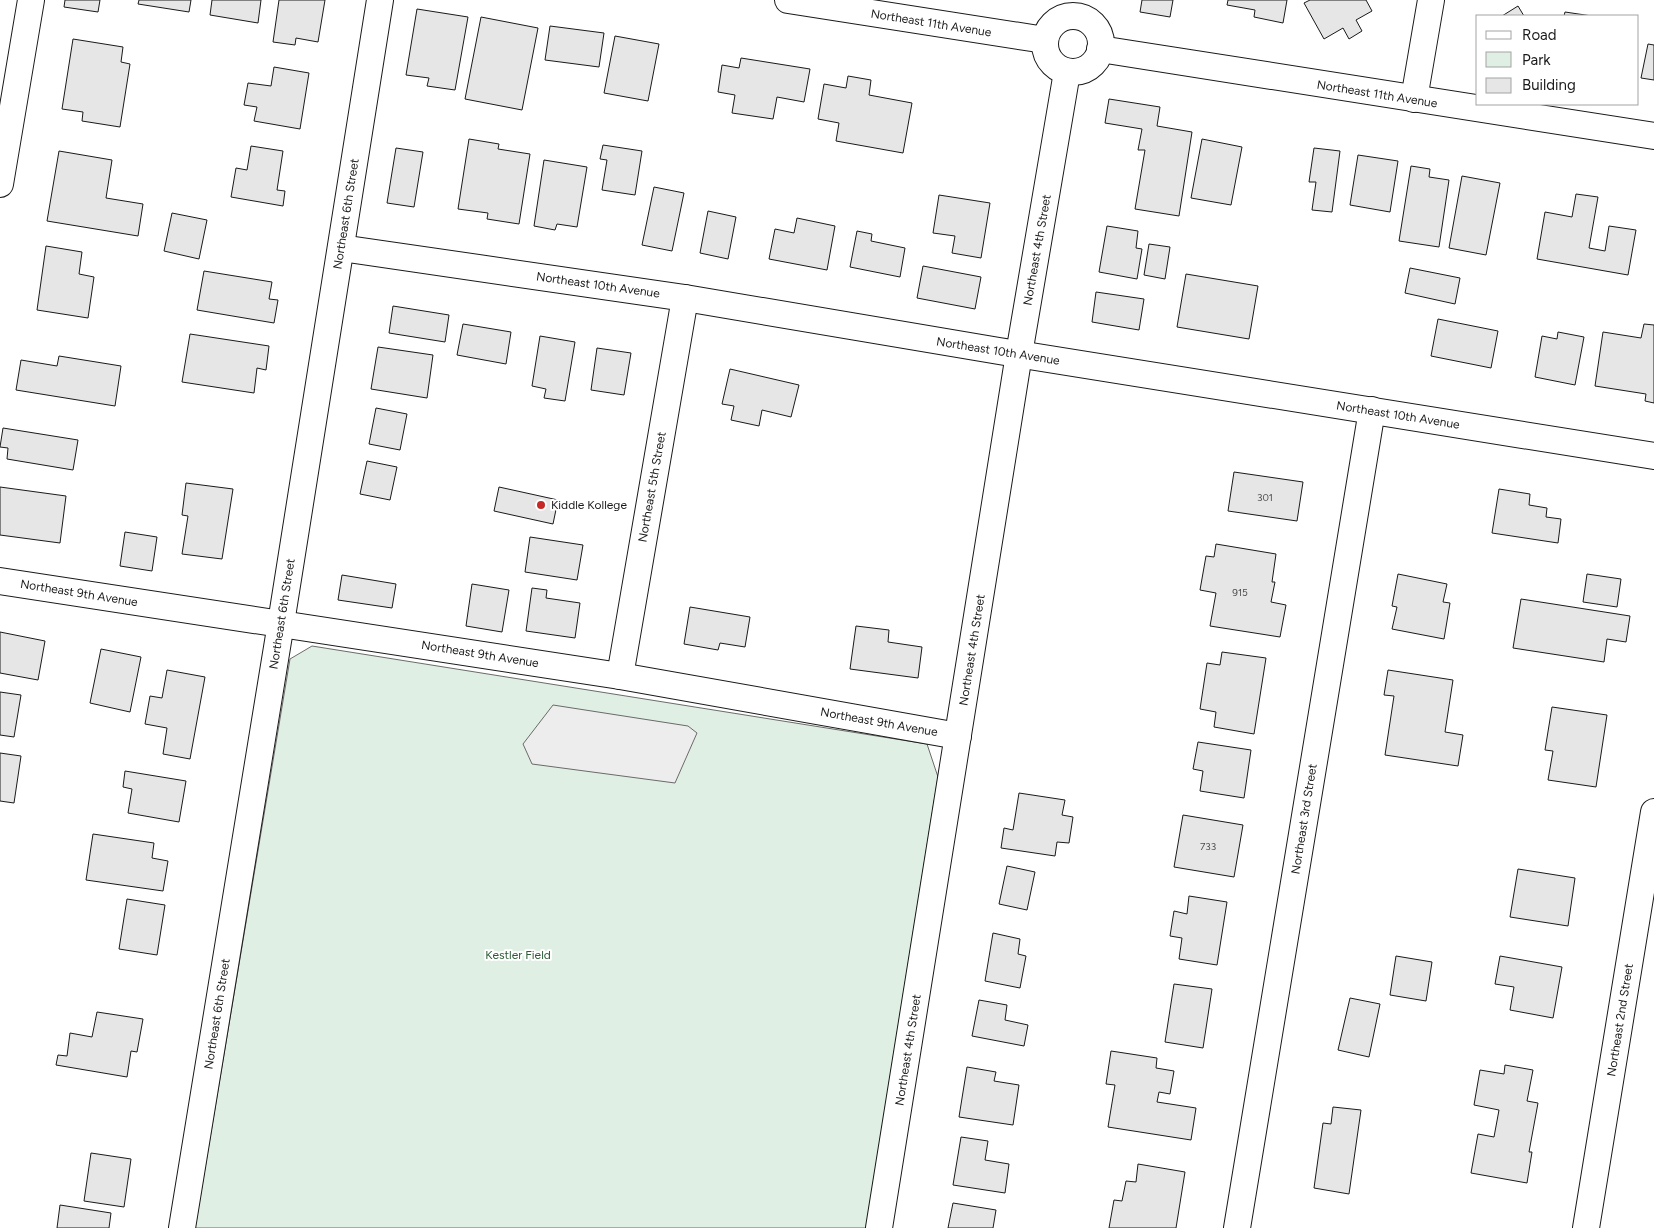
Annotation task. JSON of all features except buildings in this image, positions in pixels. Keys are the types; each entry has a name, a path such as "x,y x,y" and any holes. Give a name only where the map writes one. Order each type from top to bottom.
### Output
{"street":[{"path":"0,184 31,0"},
{"name":"Northeast 6th Street","path":"182,1228 380,0"},
{"name":"Northeast 11th Avenue","path":"788,0 1045,40"},
{"path":"1414,99 1431,0"},
{"path":"1077,8 1084,19 1092,24 1098,32 1100,49 1096,60 1090,67 1082,71 1067,72 1057,68 1051,62 1046,54 1045,40 1050,28 1056,22 1077,8"},
{"name":"Northeast 11th Avenue","path":"1100,49 1654,136"},
{"name":"Northeast 4th Street","path":"879,1228 1019,354 1067,72"},
{"name":"Northeast 10th Avenue","path":"341,248 685,298 1019,354 1654,456"},
{"name":"Northeast 5th Street","path":"620,676 685,298"},
{"name":"Northeast 3rd Street","path":"1237,1228 1372,410"},
{"name":"Northeast 9th Avenue","path":"0,581 620,676 958,736"},
{"name":"Northeast 2nd Street","path":"1586,1228 1654,812"}],"green space":[{"name":"Kestler Field","path":"312,646 927,744 938,777 866,1228 195,1228 290,659"}],"shaded area":[{"path":"553,705 688,726 697,733 675,783 532,764 523,744"}],"place":[{"name":"Kiddle Kollege","path":"541,505"}]}
